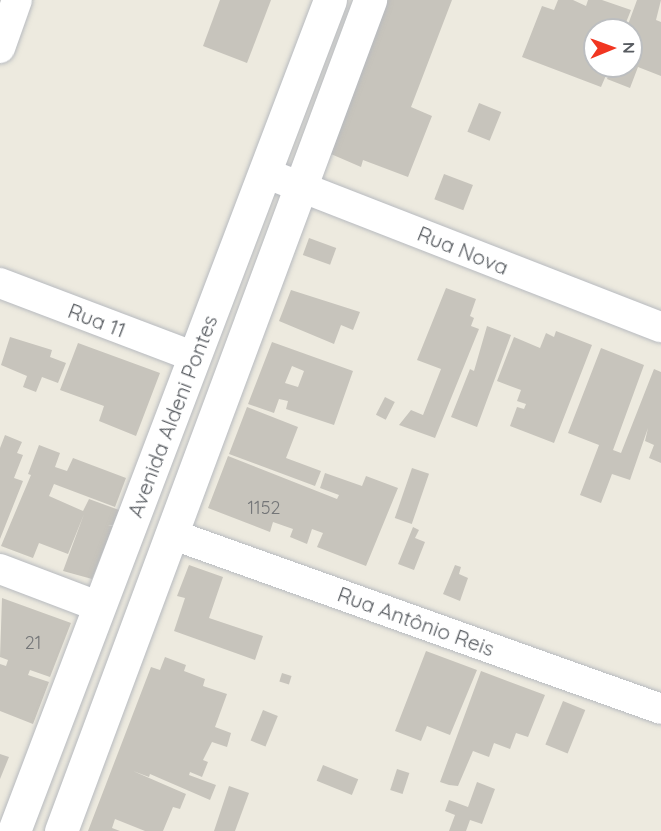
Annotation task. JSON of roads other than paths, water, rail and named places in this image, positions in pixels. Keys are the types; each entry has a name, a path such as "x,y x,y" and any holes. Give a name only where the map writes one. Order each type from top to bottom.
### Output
{"main road":[{"name":"Avenida Aldeni Pontes","path":"14,831 330,0"},
{"name":"Avenida Aldeni Pontes","path":"61,831 370,0"}],"street":[{"path":"0,48 17,0"},
{"name":"Rua Nova","path":"264,173 661,327"},
{"name":"Rua 11","path":"0,283 195,357"},
{"name":"Rua Antônio Reis","path":"171,534 661,709"},
{"path":"0,569 100,607"}]}
